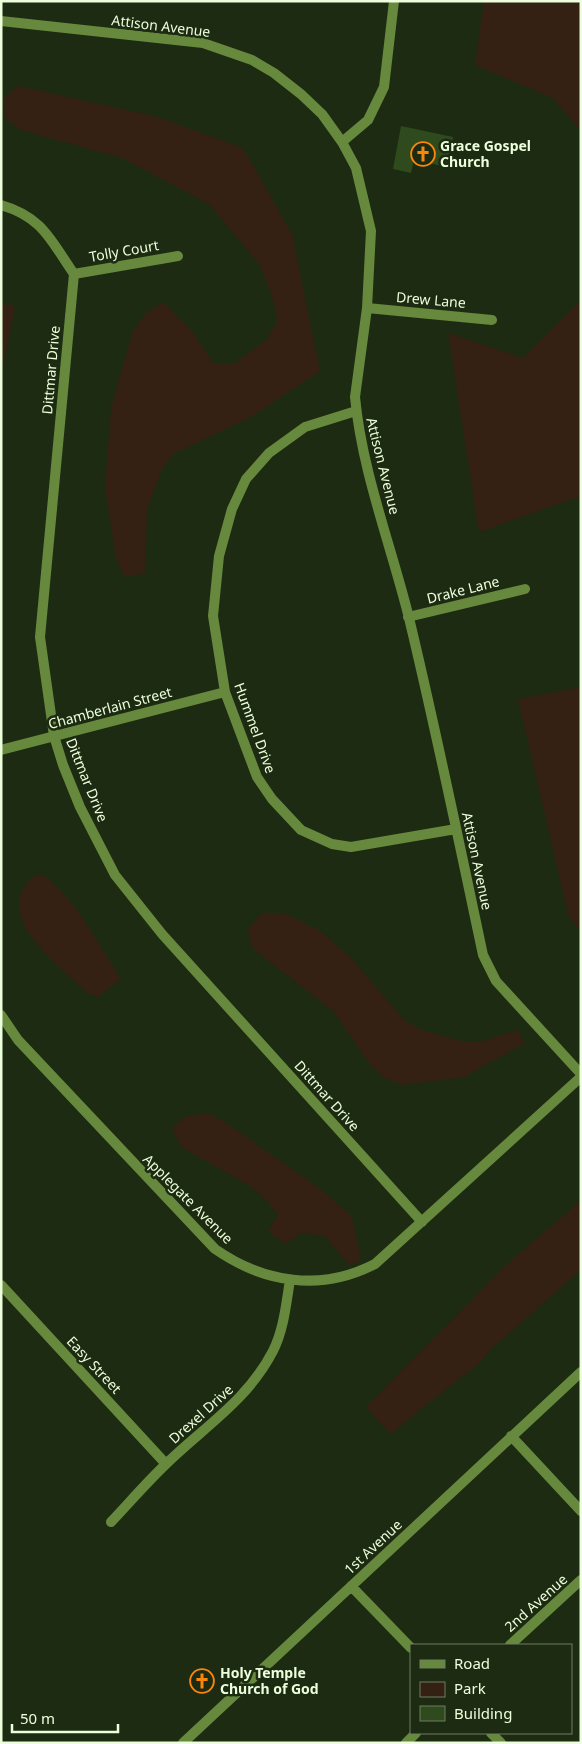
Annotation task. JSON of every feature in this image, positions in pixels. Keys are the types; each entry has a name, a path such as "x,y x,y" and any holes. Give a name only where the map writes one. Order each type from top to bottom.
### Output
{"street":[{"path":"342,142 368,120 384,87 394,1"},
{"name":"Attison Avenue","path":"1,21 203,43 231,51 274,73 302,95 322,114 342,142 356,168 371,231 367,308 355,397 362,446 408,617 483,955 496,982 581,1076"},
{"path":"1,205 27,215 39,224 74,274"},
{"name":"Tolly Court","path":"74,274 178,256"},
{"name":"Dittmar Drive","path":"74,274 40,637 54,736 80,807 115,875 162,934 422,1222"},
{"name":"Drew Lane","path":"367,308 492,320"},
{"name":"Hummel Drive","path":"356,411 305,427 269,452 246,479 232,509 219,556 213,616 225,692 257,777 272,799 301,830 332,844 351,846 456,829"},
{"name":"Drake Lane","path":"408,617 525,589"},
{"name":"Chamberlain Street","path":"1,750 225,692"},
{"name":"Applegate Avenue","path":"1,1015 18,1040 215,1249 233,1261 264,1275 290,1280 318,1282 357,1273 375,1264 581,1076"},
{"name":"Drexel Drive","path":"111,1522 166,1464 237,1402 259,1375 274,1350 281,1330 290,1280"},
{"name":"Easy Street","path":"1,1285 166,1464"},
{"name":"1st Avenue","path":"183,1743 195,1739 351,1586 581,1372"},
{"path":"511,1436 581,1511"},
{"name":"2nd Avenue","path":"511,1644 581,1580"},
{"path":"351,1586 410,1647"},
{"path":"406,1743 415,1734"}],"green space":[{"path":"484,1 581,1 581,131 553,98 475,65"},
{"path":"18,86 154,116 243,148 292,234 320,371 251,417 173,454 161,471 147,510 145,573 125,577 116,559 105,487 111,408 133,331 145,314 163,302 192,331 214,364 234,364 267,339 277,321 274,302 260,265 209,204 122,158 21,130 5,118 4,98"},
{"path":"581,300 581,496 479,532 448,333 523,358"},
{"path":"1,303 15,306 1,377"},
{"path":"581,687 581,931 569,918 518,699"},
{"path":"39,874 50,881 73,905 95,936 121,979 98,997 88,993 52,960 28,932 21,917 19,903 23,889 30,880"},
{"path":"262,913 284,913 322,932 351,958 404,1020 422,1030 461,1041 481,1042 517,1030 525,1043 464,1077 403,1085 384,1078 369,1063 334,1012 252,948 248,928"},
{"path":"208,1113 225,1122 323,1191 352,1217 361,1260 349,1265 325,1236 302,1233 285,1244 268,1231 278,1215 266,1200 252,1187 181,1147 172,1128 187,1116"},
{"path":"581,1200 581,1270 492,1348 478,1364 390,1434 366,1407 504,1267"}],"building":[{"name":"Grace Gospel Church","path":"401,126 453,137 447,167 414,160 411,173 393,169"}],"place":[{"name":"Grace Gospel Church","path":"423,154"},
{"name":"Holy Temple Church of God","path":"202,1681"}]}
